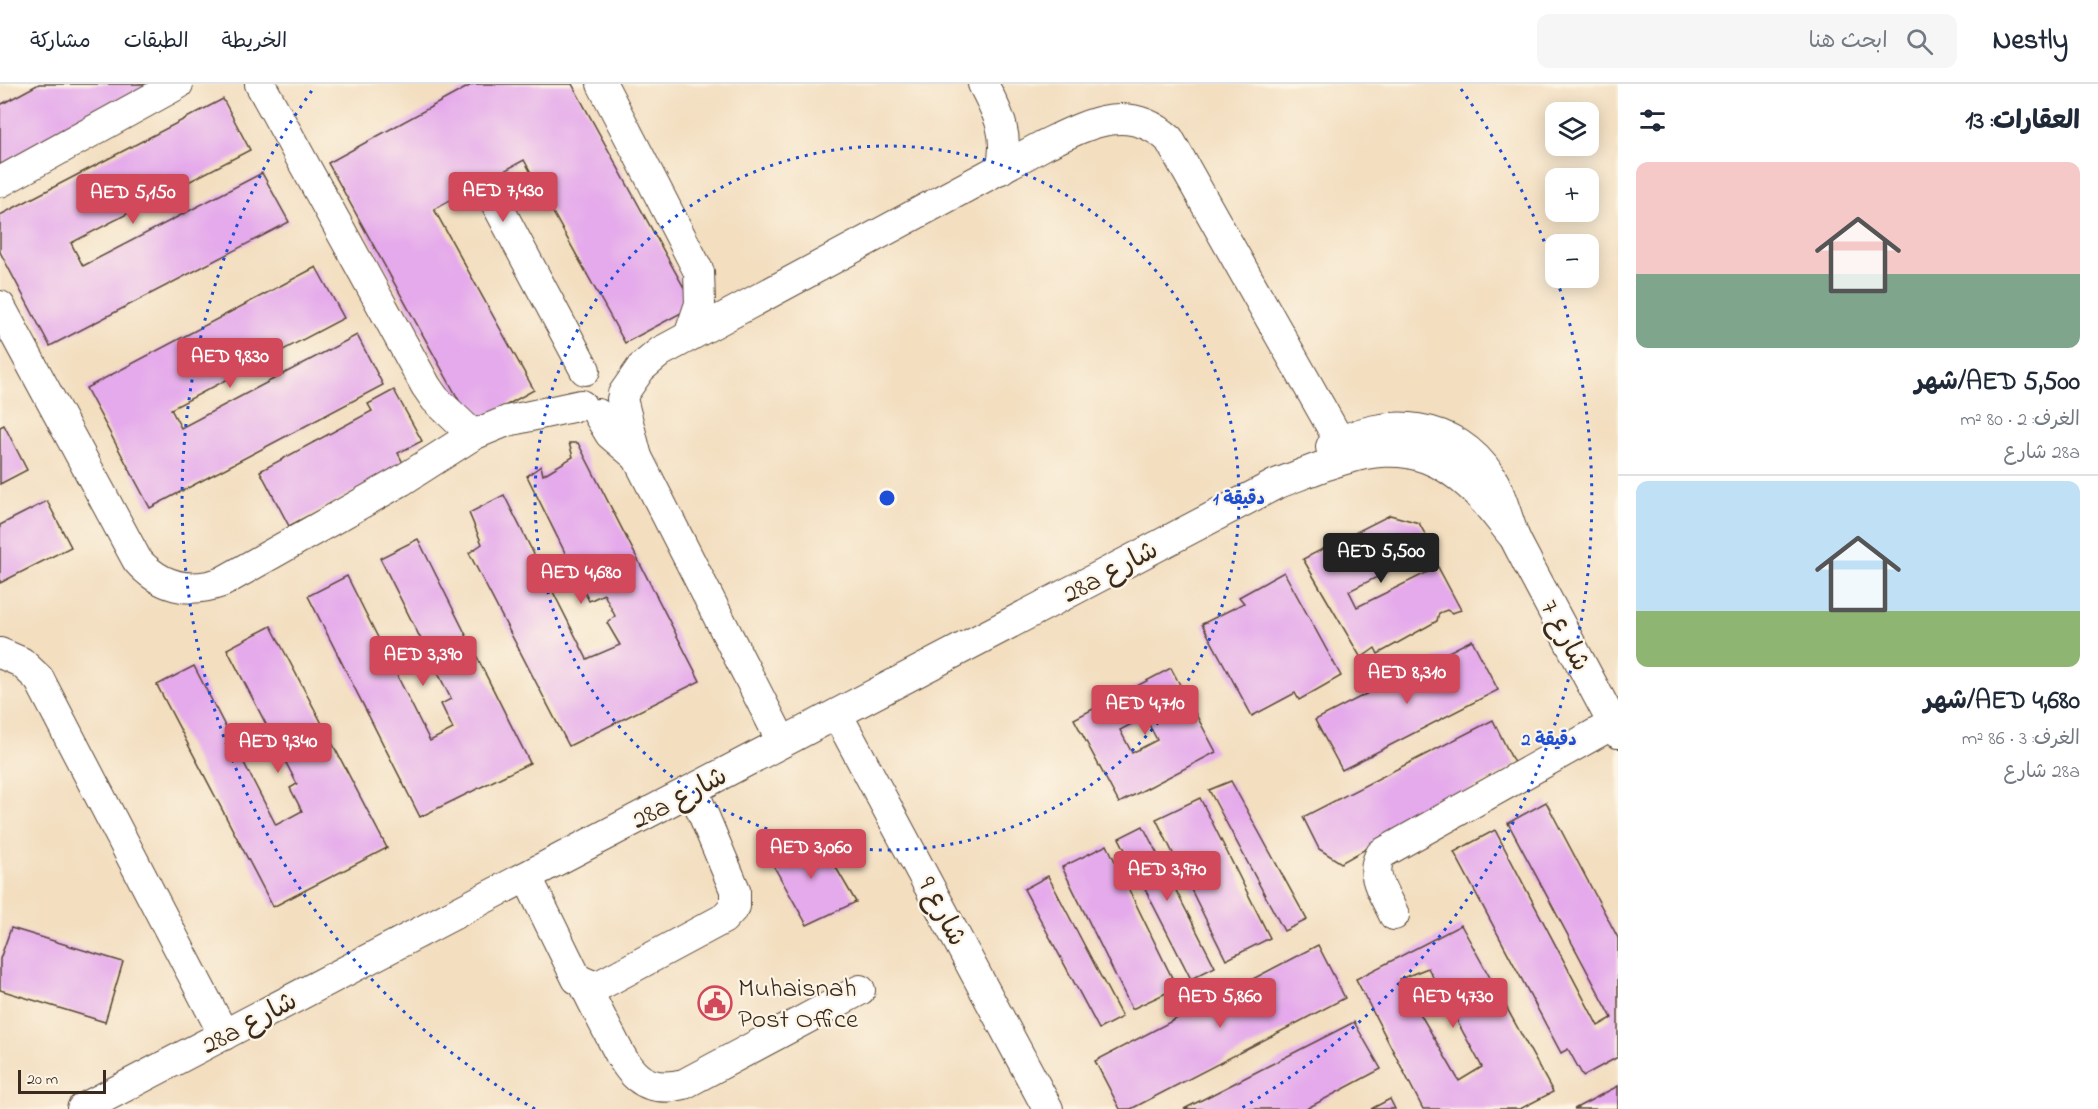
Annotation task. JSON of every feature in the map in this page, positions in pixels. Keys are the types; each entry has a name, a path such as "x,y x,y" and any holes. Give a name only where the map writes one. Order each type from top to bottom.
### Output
{"street":[{"path":"0,182 178,84"},
{"path":"260,84 426,386 435,399 473,435"},
{"path":"602,84 699,272 700,304 689,336"},
{"path":"983,84 1004,130 1005,155 1001,169"},
{"path":"0,306 137,560 156,578 181,588 209,587 222,582 401,481 473,435 507,421 606,403 649,359 1089,123 1104,119 1133,120 1161,131 1169,139 1340,442"},
{"path":"495,201 585,370"},
{"path":"606,403 623,384 612,369 594,366 585,370 576,387 606,403 637,457 782,742"},
{"name":"28a شارع","path":"82,1109 1276,484 1340,442 1382,428 1400,426 1426,430 1451,439 1466,448 1491,477 1514,537"},
{"name":"28a شارع","path":"1276,484 1365,453 1402,450 1420,455 1454,473 1471,486 1514,537"},
{"name":"شارع 7","path":"1514,537 1616,728"},
{"path":"0,653 21,662 39,679 224,1035"},
{"name":"شارع 9","path":"837,714 1048,1109"},
{"path":"1394,915 1375,874 1377,860 1381,854 1616,728"},
{"path":"584,984 602,984 723,919 735,906 735,890 693,790"},
{"path":"527,877 573,972 584,984 626,1067 640,1080 661,1087 684,1084 860,990"}],"building":[{"path":"39,84 152,84 0,167 0,105"},
{"path":"473,84 572,84 694,306 625,343 524,160 434,209 534,390 472,424 328,163"},
{"path":"223,99 250,150 71,243 83,266 262,173 289,222 50,346 0,252 0,215"},
{"path":"316,267 344,318 171,409 181,428 357,335 383,385 150,508 86,388"},
{"path":"394,390 422,441 398,453 404,465 289,526 260,471 372,411 368,404"},
{"path":"4,425 27,470 0,484 0,427"},
{"path":"569,443 578,443 700,681 569,746 469,553 482,544 469,513 504,495 587,659 620,645 607,623 615,616 604,594 589,601 527,476 541,466 543,475 573,457"},
{"path":"47,501 71,547 0,583 0,525"},
{"path":"1390,515 1419,523 1433,549 1349,591 1357,607 1438,567 1461,610 1452,613 1447,610 1439,613 1437,621 1378,654 1375,648 1361,658 1303,559"},
{"path":"418,539 530,763 420,817 308,596 347,576 430,741 453,729 441,704 451,699 380,558"},
{"path":"1284,572 1341,676 1299,700 1295,693 1252,716 1202,624 1244,603 1239,597"},
{"path":"271,626 387,848 273,907 157,685 194,666 276,825 302,811 290,788 297,784 227,649"},
{"path":"1472,640 1498,690 1342,770 1315,720"},
{"path":"1171,668 1216,752 1119,803 1074,719","holes":["1145,717 1157,740 1132,753 1120,730"]},
{"path":"1493,720 1515,765 1341,863 1319,849 1303,817"},
{"path":"1231,781 1307,920 1284,931 1209,790"},
{"path":"1200,798 1270,938 1226,960 1156,819"},
{"path":"1546,802 1618,938 1618,1057 1583,1076 1568,1049 1561,1053 1454,852 1495,830 1598,1026 1612,1018 1508,823"},
{"path":"1143,826 1215,967 1191,979 1119,838"},
{"path":"788,840 824,847 856,902 807,925 768,856"},
{"path":"1107,845 1177,988 1132,1009 1062,867"},
{"path":"1048,876 1122,1017 1099,1029 1024,889"},
{"path":"1461,925 1553,1092 1520,1109 1423,1109 1356,979","holes":["1428,968 1482,1067 1459,1081 1400,979"]},
{"path":"11,928 123,962 105,1022 0,990 0,959"},
{"path":"1318,945 1345,998 1131,1109 1120,1109 1095,1061"},
{"path":"1354,1022 1381,1069 1306,1109 1184,1109"},
{"path":"1618,1086 1618,1109 1574,1109"},
{"path":"1390,1099 1395,1109 1371,1109"}],"place":[{"name":"Muhaisnah Post Office","path":"715,1003"}]}
